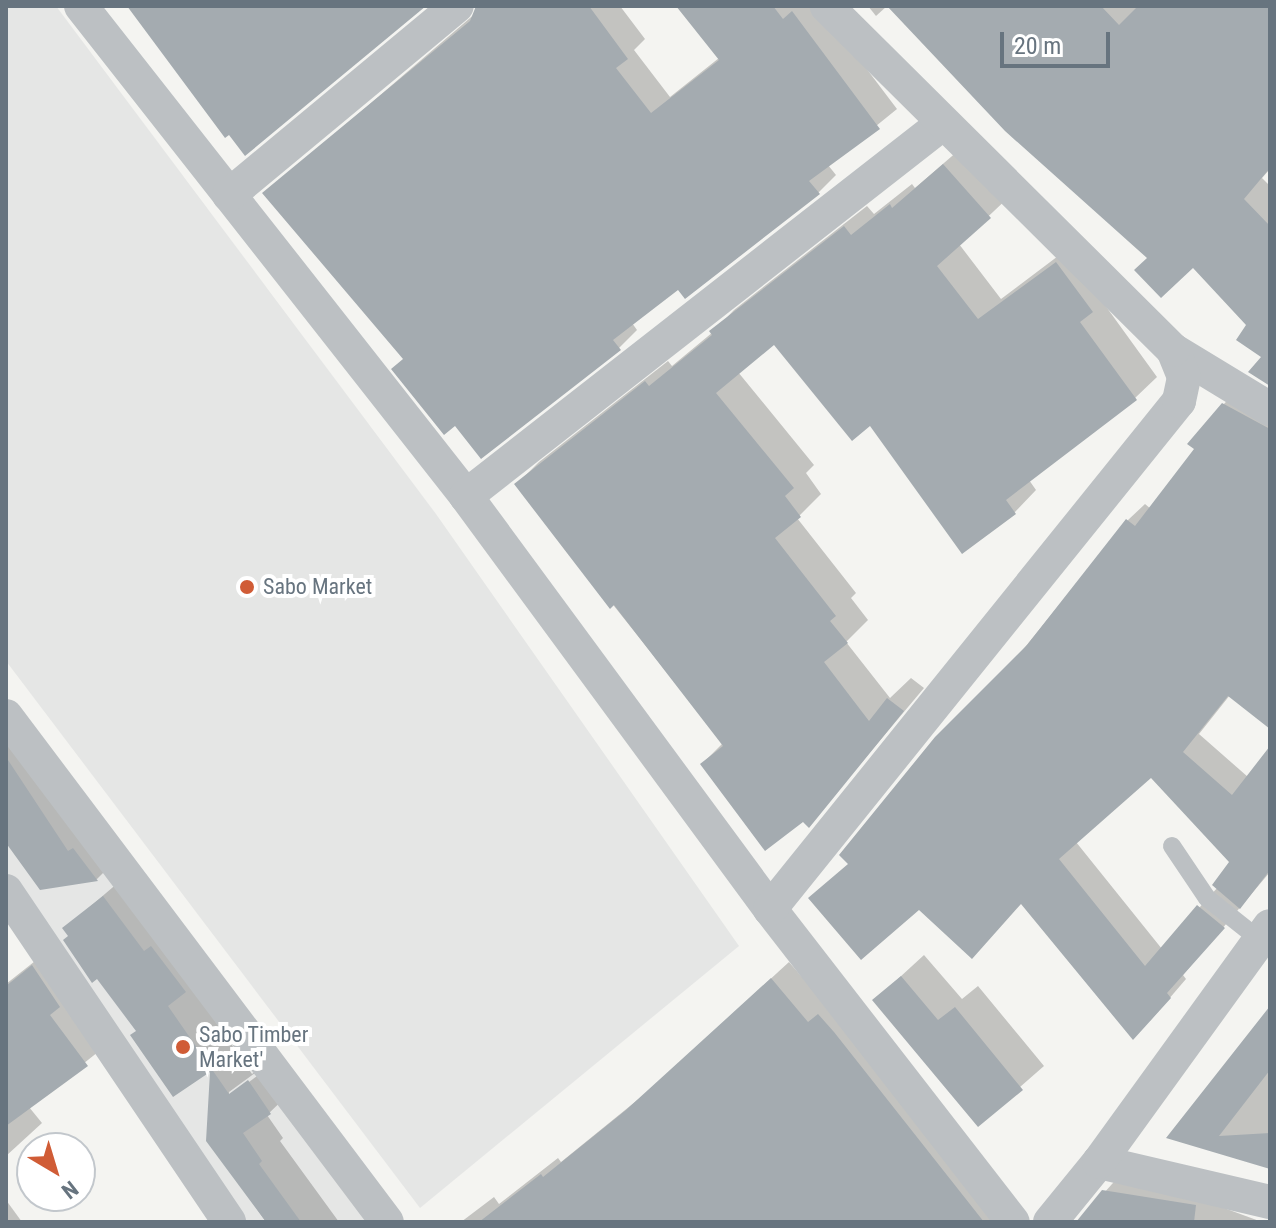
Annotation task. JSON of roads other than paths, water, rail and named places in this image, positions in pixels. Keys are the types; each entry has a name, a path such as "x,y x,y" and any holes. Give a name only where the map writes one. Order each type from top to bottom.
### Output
{"street":[{"path":"81,6 466,496 770,909 1013,1222"},
{"path":"229,195 457,6"},
{"path":"827,6 942,124 1173,350 1236,385 1270,409"},
{"path":"466,496 942,124"},
{"path":"770,909 1179,401 1184,377 1173,350"},
{"path":"6,716 387,1222"},
{"path":"6,891 229,1222"},
{"path":"1050,1222 1099,1162 1265,933"},
{"path":"1099,1162 1270,1202"}],"lane":[{"path":"1172,846 1207,898 1265,933"}],"place":[{"name":"Sabo Market","path":"247,587"},
{"name":"Sabo Timber Market'","path":"183,1047"}]}
